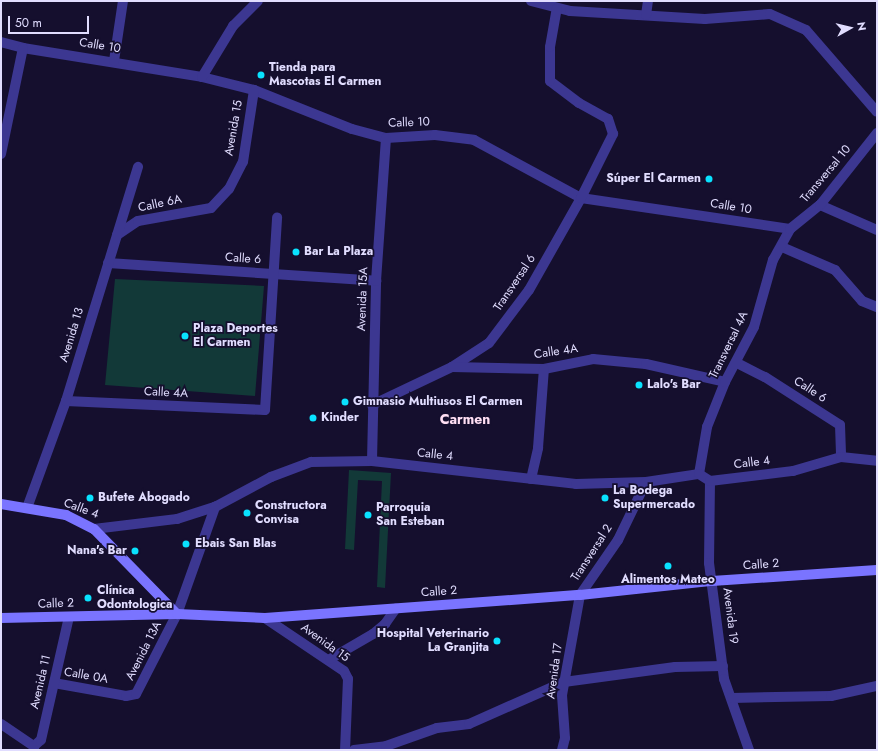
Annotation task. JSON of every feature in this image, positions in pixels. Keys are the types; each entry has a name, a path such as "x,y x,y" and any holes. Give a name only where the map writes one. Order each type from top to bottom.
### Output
{"street":[{"path":"114,61 123,1"},
{"path":"202,77 233,26 258,1"},
{"path":"531,1 557,9 705,19 770,14 806,30 877,112"},
{"path":"646,15 648,1"},
{"path":"557,9 550,47 550,81 579,104 608,119 613,134 581,198"},
{"name":"Calle 10","path":"1,42 23,48 114,61 202,77 254,90 352,129 386,138 435,135 474,140 581,198 790,230"},
{"path":"1,154 23,48"},
{"name":"Avenida 15","path":"211,208 229,189 243,162 254,90"},
{"name":"Transversal 10","path":"790,230 820,205 877,133"},
{"name":"Avenida 15A","path":"372,461 372,405 376,281 386,138"},
{"name":"Avenida 13","path":"27,508 66,401 138,167"},
{"name":"Transversal 6","path":"452,367 489,343 530,290 581,198"},
{"path":"820,205 877,230"},
{"name":"Calle 6A","path":"117,235 138,221 211,208"},
{"path":"275,274 277,217"},
{"name":"Transversal 4A","path":"700,474 706,427 725,382 737,363 754,326 773,260 782,247 790,230"},
{"path":"782,247 835,270 862,301 877,307"},
{"name":"Calle 6","path":"108,263 376,281"},
{"name":"Calle 4A","path":"66,401 265,410 275,274"},
{"name":"Calle 4A","path":"372,405 452,367 544,369 593,359 646,364 725,382"},
{"name":"Calle 6","path":"737,363 765,377 840,425 841,457"},
{"path":"531,479 538,448 544,369"},
{"name":"Calle 4","path":"710,481 793,471 841,457 877,461"},
{"name":"Calle 4","path":"1,504 66,515 94,529 177,519 215,507 270,477 311,462 372,461 576,484 646,482 700,474"},
{"path":"700,474 710,481"},
{"name":"Avenida 19","path":"710,481 709,564 724,679 732,698 749,750"},
{"name":"Transversal 2","path":"580,595 618,540 646,482"},
{"name":"Avenida 13A","path":"136,694 177,614 215,507"},
{"path":"94,529 177,614"},
{"name":"Calle 2","path":"1,618 177,614 265,618 580,595 712,581 877,570"},
{"name":"Avenida 17","path":"562,750 565,738 562,695 580,595"},
{"path":"158,614 164,612 166,603"},
{"path":"330,659 374,634 385,624 396,608"},
{"name":"Avenida 11","path":"34,748 41,740 69,617"},
{"name":"Avenida 15","path":"265,618 330,659 344,670 348,679 345,750"},
{"path":"354,750 386,746 437,728 469,724 564,682 675,666 723,666"},
{"name":"Calle 0A","path":"54,684 121,695 136,694"},
{"path":"732,698 831,696 877,686"},
{"path":"1,724 34,748"}],"green space":[{"name":"Plaza Deportes El Carmen","path":"115,279 264,286 255,396 105,385"},
{"path":"349,470 391,473 385,588 377,587 382,481 358,480 354,550 345,549"}],"place":[{"name":"Tienda para Mascotas El Carmen","path":"261,75"},
{"name":"Súper El Carmen","path":"709,179"},
{"name":"Bar La Plaza","path":"296,252"},
{"name":"Plaza Deportes El Carmen","path":"185,336"},
{"name":"Lalo's Bar","path":"639,385"},
{"name":"Gimnasio Multiusos El Carmen","path":"345,402"},
{"name":"Kinder","path":"313,418"},
{"name":"Bufete Abogado","path":"90,498"},
{"name":"La Bodega Supermercado","path":"605,498"},
{"name":"Constructora Convisa","path":"247,513"},
{"name":"Parroquia San Esteban","path":"368,515"},
{"name":"Ebais San Blas","path":"186,544"},
{"name":"Nana's Bar","path":"135,551"},
{"name":"Alimentos Mateo","path":"668,566"},
{"name":"Clínica Odontologica","path":"88,598"},
{"name":"Hospital Veterinario La Granjita","path":"497,641"}],"district":[{"name":"Carmen","path":"465,419"}]}
